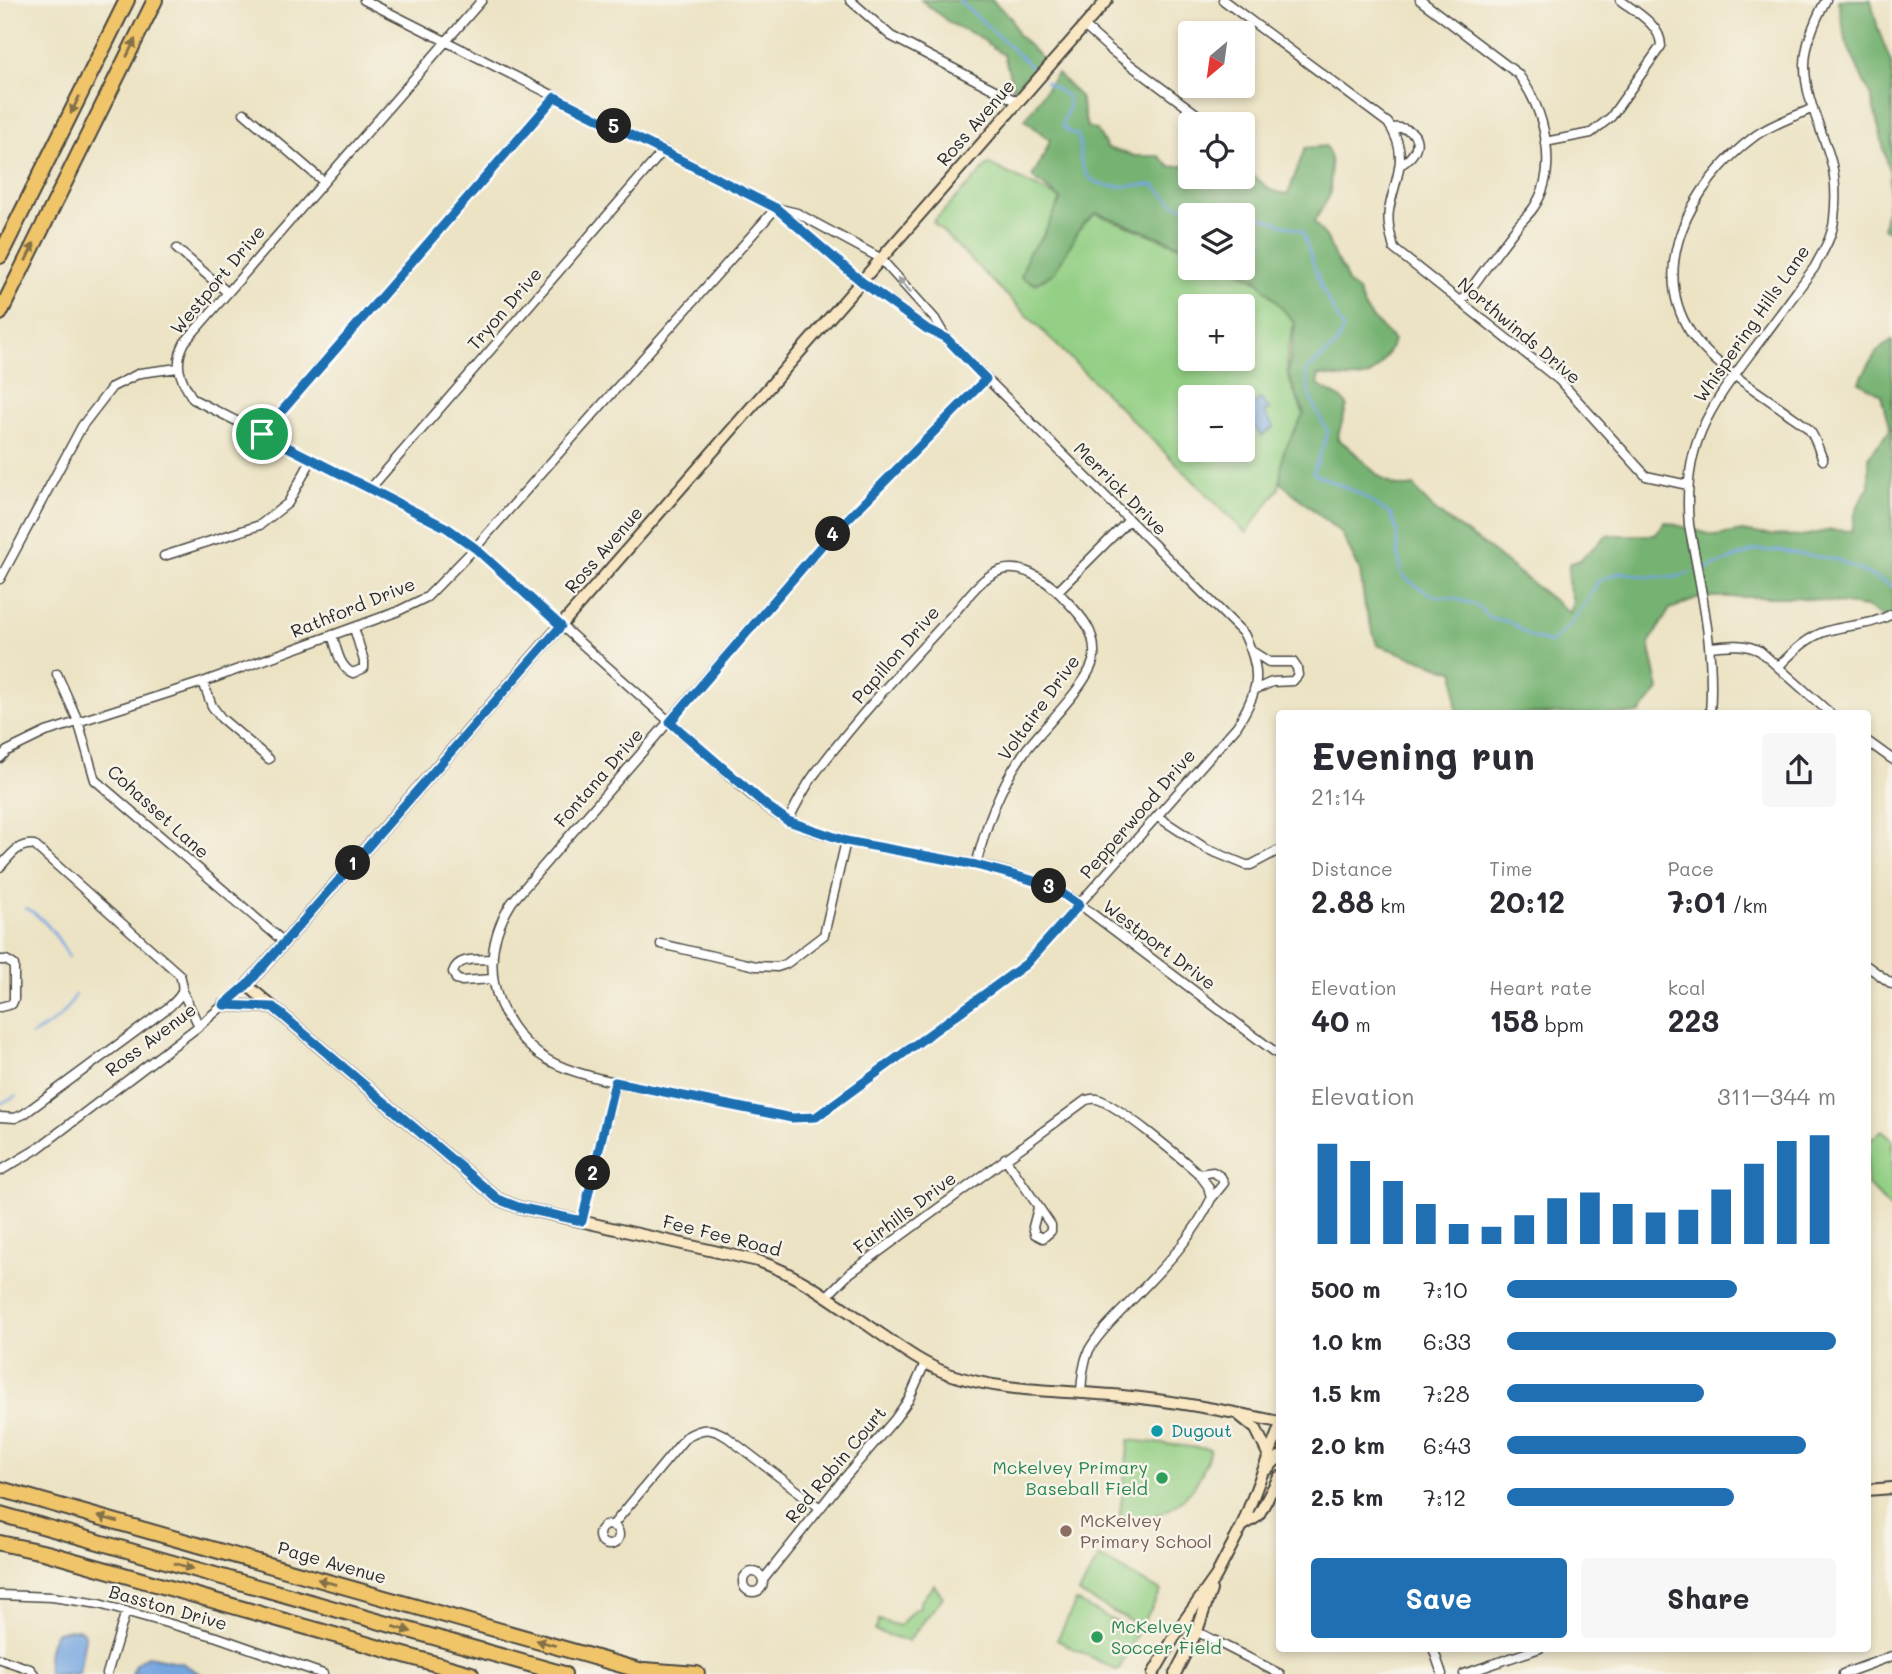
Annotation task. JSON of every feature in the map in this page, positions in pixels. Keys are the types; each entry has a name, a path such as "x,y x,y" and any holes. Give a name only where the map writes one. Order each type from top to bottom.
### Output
{"highway":[{"path":"0,256 127,0"},
{"path":"0,313 155,0"},
{"name":"Page Avenue","path":"3,1489 653,1674"},
{"path":"0,1514 564,1674"},
{"path":"0,1543 47,1553 471,1674"},
{"path":"635,1669 697,1674"}],"street":[{"name":"Merrick Drive","path":"364,0 776,208 862,282 927,329 946,338"},
{"name":"Westport Drive","path":"482,0 185,342 178,354 178,369 183,384 193,399 447,528 475,548 670,722 788,821 846,841 976,865 1053,887 1276,1053"},
{"path":"850,0 891,37 1018,102"},
{"name":"Ross Avenue","path":"0,1171 37,1149 200,1026 247,985 1107,0"},
{"name":"Northwinds Drive","path":"1223,0 1378,114 1391,128 1400,156 1389,209 1388,227 1394,249 1559,380 1646,476 1688,485"},
{"path":"1420,0 1518,75 1535,103 1545,142 1545,179 1534,207 1461,302"},
{"path":"1545,142 1591,133 1611,117 1661,46 1658,30 1620,0"},
{"name":"Whispering Hills Lane","path":"1710,710 1711,647 1689,525 1688,485 1700,431 1718,397 1814,268 1826,247 1834,221 1836,191 1832,165 1813,108 1805,66 1808,43 1816,18 1826,0"},
{"path":"1084,26 1111,50 1194,112"},
{"path":"262,434 555,97"},
{"path":"1813,108 1758,134 1723,164 1685,219 1673,262 1678,303 1700,345 1809,430 1823,460"},
{"path":"244,113 324,182"},
{"name":"Northwinds Drive","path":"1391,128 1402,127 1409,130 1417,140 1416,150 1409,160 1400,165"},
{"name":"Tryon Drive","path":"370,489 664,150"},
{"name":"Merrick Drive","path":"776,208 797,213 880,258 934,318 946,338 1244,634 1253,652 1257,670"},
{"name":"Rathford Drive","path":"0,758 22,743 78,721 203,682 354,628 427,597 475,548 776,208"},
{"path":"177,249 227,292"},
{"path":"0,579 82,426 112,387 139,373 178,369"},
{"name":"Fontana Drive","path":"493,959 498,927 512,902 835,532 986,379"},
{"path":"164,556 260,525 288,503 312,459"},
{"path":"1058,592 1129,520"},
{"name":"Papillon Drive","path":"788,821 801,793 817,771 924,645 983,581 1001,570 1016,570 1033,573 1058,592"},
{"name":"Voltaire Drive","path":"976,865 999,792 1023,753 1085,677 1094,659 1093,637 1087,621 1058,592"},
{"path":"1778,667 1799,645 1812,637 1827,631 1864,625 1892,614"},
{"path":"332,635 343,665 353,673 364,668 354,628"},
{"path":"1711,647 1749,646 1760,651 1826,710"},
{"path":"1253,652 1269,662 1293,662 1298,675 1293,681 1272,682 1254,690"},
{"name":"Pepperwood Drive","path":"493,959 493,979 498,1001 527,1044 549,1061 615,1082 792,1118 816,1117 1026,964 1237,726 1253,700 1257,670"},
{"name":"Cohasset Lane","path":"57,674 78,721 95,780 284,942"},
{"path":"203,682 212,706 221,718 269,759"},
{"path":"1871,744 1892,760"},
{"path":"1158,817 1207,849 1246,865 1276,852"},
{"path":"661,944 755,966 778,967 786,964 824,935 846,841"},
{"path":"0,867 17,848 25,844 34,845 180,975 184,987 183,993 169,1007 24,1115 15,1118 0,1117"},
{"path":"493,959 462,960 456,964 453,972 457,979 462,981 493,979"},
{"path":"0,960 14,965 14,999 10,1005 0,1007"},
{"path":"1871,969 1892,984"},
{"name":"Fee Fee Road","path":"247,985 498,1199 518,1207 758,1261 783,1270 827,1296 925,1363 952,1375 998,1385 1137,1397 1276,1421"},
{"path":"183,993 200,1026"},
{"path":"224,1005 273,1007"},
{"path":"582,1221 615,1082"},
{"name":"Fairhills Drive","path":"827,1296 850,1273 1086,1100 1094,1098 1120,1112 1199,1174 1208,1186 1212,1199"},
{"path":"1005,1158 1038,1208"},
{"path":"1081,1392 1082,1370 1090,1349 1110,1323 1157,1275 1205,1214 1212,1199 1224,1184 1221,1177 1213,1172 1199,1174"},
{"name":"Red Robin Court","path":"763,1580 894,1420 909,1399 925,1363"},
{"path":"1153,1674 1182,1624 1216,1576 1242,1526 1264,1472 1274,1457 1256,1429 1237,1413"},
{"path":"612,1526 686,1437 698,1429 713,1428 727,1437 820,1508"},
{"path":"1242,1526 1258,1516 1276,1483"},
{"path":"1871,1490 1892,1488"},
{"path":"1174,1674 1197,1631 1216,1576"},
{"name":"Basston Drive","path":"0,1595 80,1600 217,1637 323,1674"},
{"path":"107,1674 126,1612"},
{"path":"1182,1624 1280,1674"},
{"path":"1434,1652 1442,1674"},
{"path":"1464,1674 1528,1652"},
{"path":"1843,1674 1892,1656"},
{"path":"0,1660 30,1669 34,1674"}],"green space":[{"path":"921,0 992,0 1011,18 1018,35 1044,60 1013,88 1004,55 976,35 951,24"},
{"path":"1838,0 1871,0 1878,29 1892,65 1892,233 1883,228 1890,174 1871,97 1846,42"},
{"path":"1057,73 1080,97 1087,127 1097,130 1107,148 1135,156 1159,156 1170,167 1178,166 1178,189 1255,189 1255,177 1272,191 1288,194 1305,148 1326,146 1331,159 1330,195 1314,222 1327,238 1344,271 1347,283 1358,291 1364,307 1394,340 1380,366 1366,377 1318,375 1319,386 1342,399 1347,405 1337,439 1382,478 1402,487 1414,486 1439,513 1570,613 1573,601 1568,583 1569,564 1580,560 1607,535 1655,535 1665,522 1716,536 1742,531 1803,536 1831,530 1852,531 1856,509 1869,486 1869,456 1890,430 1881,395 1859,382 1877,351 1892,340 1892,623 1866,607 1796,597 1702,597 1670,609 1649,643 1659,690 1642,710 1456,710 1455,672 1377,645 1365,607 1360,571 1342,534 1280,482 1283,453 1304,413 1288,374 1295,323 1255,279 1255,203 1178,203 1178,244 1097,213 1082,225 1054,273 1035,284 1021,277 1028,254 1043,236 1061,199 1032,177 1050,140 1025,120"},
{"path":"989,164 1076,206 1178,245 1178,280 1255,280 1299,303 1287,365 1306,425 1283,453 1279,488 1246,533 933,222"},
{"path":"1882,1130 1892,1139 1892,1210 1871,1188 1871,1140"},
{"name":"Mckelvey Primary Baseball Field","path":"1129,1440 1210,1449 1198,1481 1178,1503 1152,1516 1119,1521"},
{"name":"McKelvey Soccer Field","path":"1099,1557 1161,1591 1141,1627 1079,1593"},
{"path":"934,1585 943,1597 908,1641 875,1631 879,1620 899,1626 920,1607 920,1602"},
{"name":"McKelvey Soccer Field","path":"1076,1601 1137,1633 1118,1671 1057,1640"}],"water":[{"path":"1261,399 1269,409 1264,413 1274,427 1261,436 1255,427 1255,403"},
{"path":"78,1629 83,1631 85,1637 79,1674 48,1674 49,1652 56,1632"},
{"path":"148,1656 182,1663 200,1674 132,1674 137,1663"}],"waterway":[{"path":"959,0 1035,70"},
{"path":"1046,82 1067,96 1069,105 1062,125 1067,131 1078,135 1083,168 1096,182 1114,186 1154,185 1180,206 1193,207 1212,202 1234,213 1258,216 1302,231 1322,289 1343,329 1336,345 1306,371 1310,396 1328,432 1313,473 1358,493 1391,515 1397,531 1402,575 1415,585 1434,596 1476,605 1490,618 1510,622 1531,637 1550,643 1578,615 1598,581 1621,572 1647,577 1677,577 1690,573"},
{"path":"1705,569 1756,550 1782,551 1838,560 1892,586"},
{"path":"25,908 45,922 69,957"},
{"path":"32,1035 63,1014 75,995"},
{"path":"0,1104 16,1096"}],"place":[{"name":"Dugout","path":"1157,1431"},
{"name":"Mckelvey Primary Baseball Field","path":"1162,1478"},
{"name":"McKelvey Primary School","path":"1066,1531"},
{"name":"McKelvey Soccer Field","path":"1097,1637"}],"route":[{"path":"555,97 776,208 862,282 927,329 946,338 986,379 822,545 670,722 788,821 846,841 976,865 1028,879 1053,887 1079,905 1026,964 816,1117 792,1118 615,1082 582,1221 518,1207 498,1199 273,1007 224,1005 247,985 561,626 475,548 447,528 262,434 555,97"}]}
